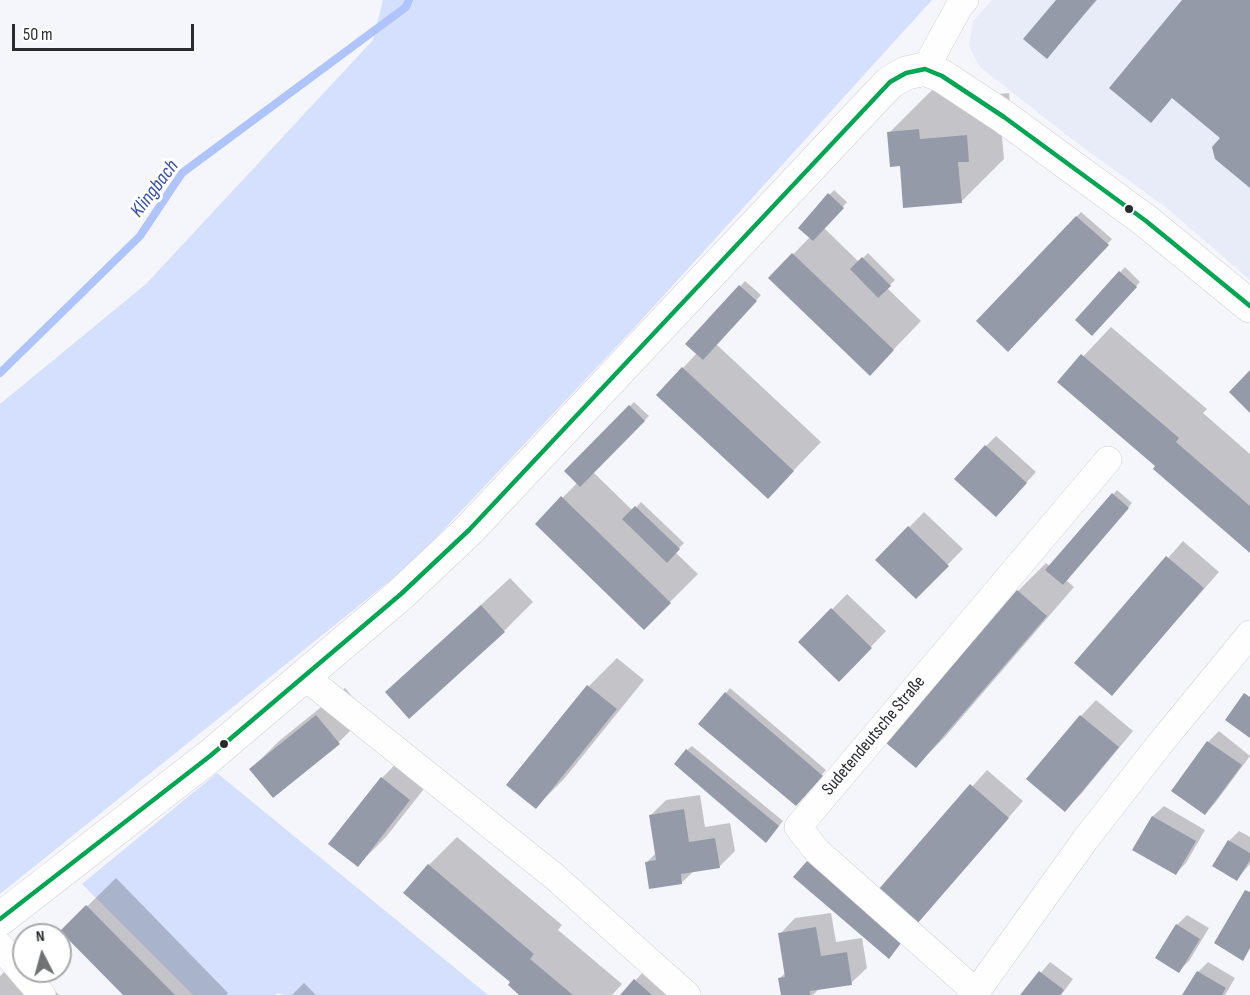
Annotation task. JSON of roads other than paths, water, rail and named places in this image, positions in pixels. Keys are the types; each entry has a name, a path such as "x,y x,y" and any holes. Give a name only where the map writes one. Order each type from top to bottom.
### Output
{"street":[{"path":"925,69 960,5 965,0"},
{"path":"0,919 210,756 400,594 469,530 890,82 906,73 925,69 942,76 1004,117 1172,241 1250,306"},
{"name":"Sudetendeutsche Straße","path":"1108,460 798,827 816,851 975,994 1085,840 1250,634"},
{"path":"304,676 555,877 687,995"},
{"path":"0,946 42,995"}],"waterway":[{"name":"Klingbach","path":"0,373 140,236 182,173 406,7 409,0"}]}
